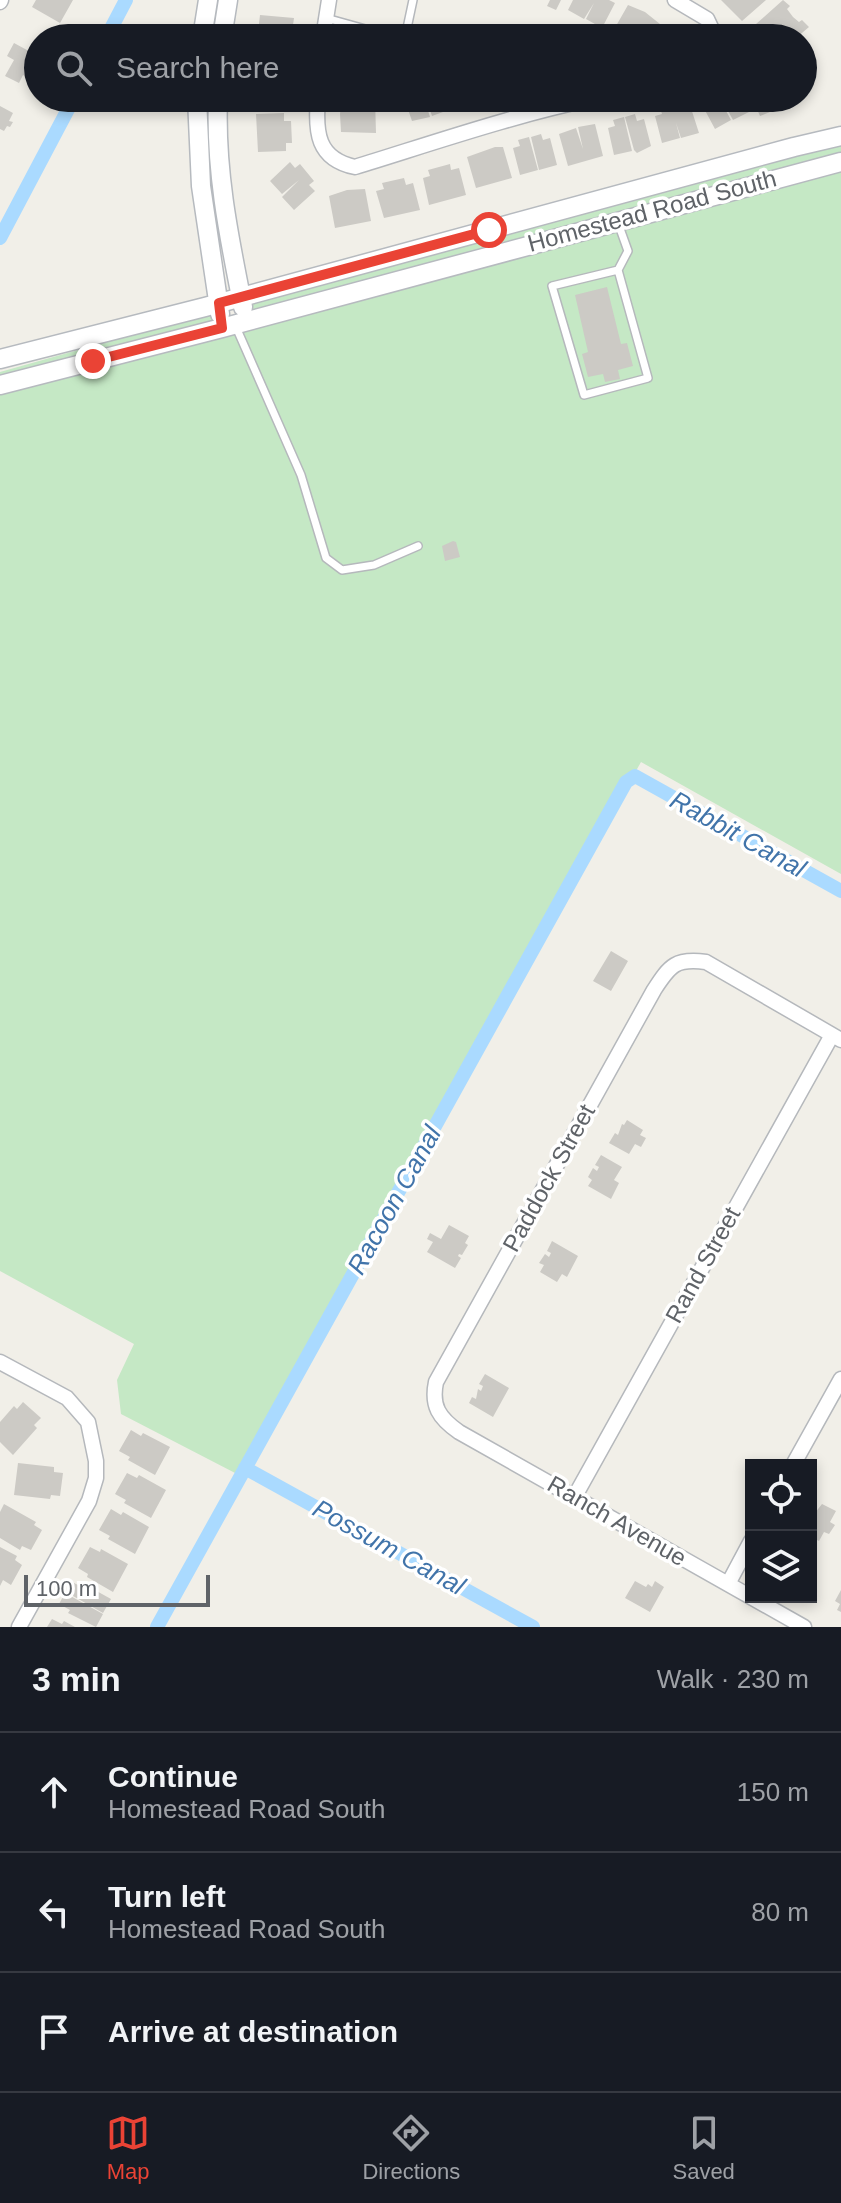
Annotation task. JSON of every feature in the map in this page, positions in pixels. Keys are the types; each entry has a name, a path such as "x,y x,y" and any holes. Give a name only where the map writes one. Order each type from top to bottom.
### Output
{"main road":[{"path":"204,24 208,0"},
{"path":"224,24 228,0"},
{"path":"198,112 201,186 219,303 234,325"},
{"path":"218,112 219,173 241,297 234,325"},
{"name":"Homestead Road South","path":"0,359 841,136"},
{"name":"Homestead Road South","path":"0,385 841,162"}],"street":[{"path":"325,24 329,0"},
{"path":"675,0 707,19 709,24"},
{"path":"318,112 318,136 326,152 339,164 355,167 534,112"},
{"name":"Paddock Street","path":"435,1410 433,1396 436,1382 654,990 674,964 687,959 706,962 837,1037"},
{"name":"Rand Street","path":"575,1496 837,1037"},
{"path":"0,1362 67,1398 88,1422 96,1461 96,1478 89,1501 19,1627"},
{"path":"796,1459 841,1379"},
{"name":"Ranch Avenue","path":"435,1410 459,1432 804,1627"},
{"path":"728,1584 745,1552"}],"lane":[{"path":"408,24 413,0"},
{"path":"326,18 347,24"},
{"path":"617,221 628,251 618,270 648,378 584,395 552,286 618,270"},
{"path":"234,325 301,475 326,558 342,570 374,565 418,546"}],"green space":[{"path":"841,143 841,155 252,313 249,302"},
{"path":"841,169 841,874 641,762 237,1474 121,1414 117,1380 134,1344 0,1271 0,392"},
{"path":"213,312 214,323 0,378 0,372"}],"building":[{"path":"36,0 73,0 60,23 32,7"},
{"path":"550,0 561,0 556,10 547,6"},
{"path":"573,0 609,0 615,3 604,24 595,24 586,19 594,3 584,19 568,10"},
{"path":"721,0 766,0 742,21"},
{"path":"783,0 790,6 787,9 793,17 806,24 756,24"},
{"path":"628,5 645,12 660,24 617,24"},
{"path":"260,15 294,18 293,24 259,24"},
{"path":"14,43 24,48 24,76 19,83 5,76 14,60 7,56"},
{"path":"0,106 13,113 9,121 13,122 4,131 0,129"},
{"path":"375,112 376,133 341,132 340,114"},
{"path":"409,112 428,112 430,117 412,121"},
{"path":"692,112 699,133 681,138 676,123 680,138 662,143 655,116"},
{"path":"706,112 727,112 731,120 715,129"},
{"path":"729,112 749,112 733,120"},
{"path":"284,113 284,121 291,121 292,143 286,143 286,151 258,152 256,114"},
{"path":"635,114 637,121 644,119 651,146 637,153 625,117"},
{"path":"624,117 632,151 614,155 608,128 615,126 613,120"},
{"path":"595,124 603,156 568,166 559,134 576,128 583,149 578,127"},
{"path":"541,134 543,140 550,138 557,165 539,170 531,137"},
{"path":"529,137 538,170 520,175 513,148 520,146 518,140"},
{"path":"503,147 512,178 476,188 467,157"},
{"path":"290,162 295,168 300,164 314,181 309,185 315,191 294,210 282,197 299,180 282,194 270,181"},
{"path":"450,164 451,170 459,168 466,195 429,205 423,178 430,176 428,170"},
{"path":"404,178 406,185 413,183 420,210 384,218 376,191 384,189 382,183"},
{"path":"365,189 371,221 335,228 329,196 347,190"},
{"path":"607,287 621,344 627,343 633,366 618,370 620,379 605,382 603,374 588,377 582,354 588,352 575,295"},
{"path":"453,541 460,557 445,561 442,546"},
{"path":"611,951 628,961 611,991 593,981"},
{"path":"627,1120 643,1130 640,1135 646,1138 641,1147 635,1144 629,1154 609,1143"},
{"path":"601,1155 622,1167 614,1180 619,1183 611,1199 588,1186 592,1180 588,1177 593,1168 597,1171 599,1167 595,1165"},
{"path":"449,1225 469,1236 465,1243 468,1245 462,1255 459,1254 461,1258 455,1268 427,1252 433,1242 427,1239 430,1233 441,1239"},
{"path":"552,1241 578,1256 567,1277 562,1274 557,1282 540,1272 544,1265 539,1263 545,1254 549,1257 551,1253 547,1251"},
{"path":"485,1374 509,1388 493,1417 469,1403 472,1397 476,1399 478,1389 481,1391 483,1386 479,1384"},
{"path":"23,1402 41,1418 34,1425 37,1428 13,1455 0,1442 0,1422 14,1406 17,1409"},
{"path":"131,1430 170,1447 155,1475 128,1460 130,1457 119,1451"},
{"path":"18,1463 54,1467 54,1472 63,1473 60,1496 51,1495 50,1499 14,1495"},
{"path":"127,1473 137,1478 139,1475 166,1490 151,1518 124,1503 126,1500 115,1494"},
{"path":"4,1504 36,1522 34,1525 42,1530 31,1550 22,1546 20,1550 0,1538 0,1512"},
{"path":"822,1504 836,1511 830,1522 835,1525 829,1534 824,1532 819,1541 817,1540 817,1510"},
{"path":"111,1509 121,1515 123,1512 149,1527 135,1554 108,1539 110,1536 99,1530"},
{"path":"0,1547 17,1556 15,1560 22,1565 11,1585 3,1580 0,1586"},
{"path":"90,1547 100,1552 101,1549 128,1564 113,1592 78,1568"},
{"path":"635,1581 652,1587 655,1581 664,1587 650,1612 625,1598"},
{"path":"72,1582 82,1587 84,1584 111,1599 103,1613 66,1592"},
{"path":"841,1590 841,1612 837,1610 840,1604 835,1601"},
{"path":"65,1593 103,1614 96,1627 68,1613 70,1610 59,1604"},
{"path":"52,1619 62,1624 64,1621 75,1627 47,1627"}],"waterway":[{"path":"113,24 126,0"},
{"path":"0,238 67,112"},
{"name":"Racoon Canal","path":"157,1627 626,782 635,776 841,891"},
{"name":"Possum Canal","path":"245,1468 533,1627"}],"route":[{"path":"93,361 222,328 219,303 489,230"}],"water label":[{"name":"Rabbit Canal","path":"738,834"}]}
